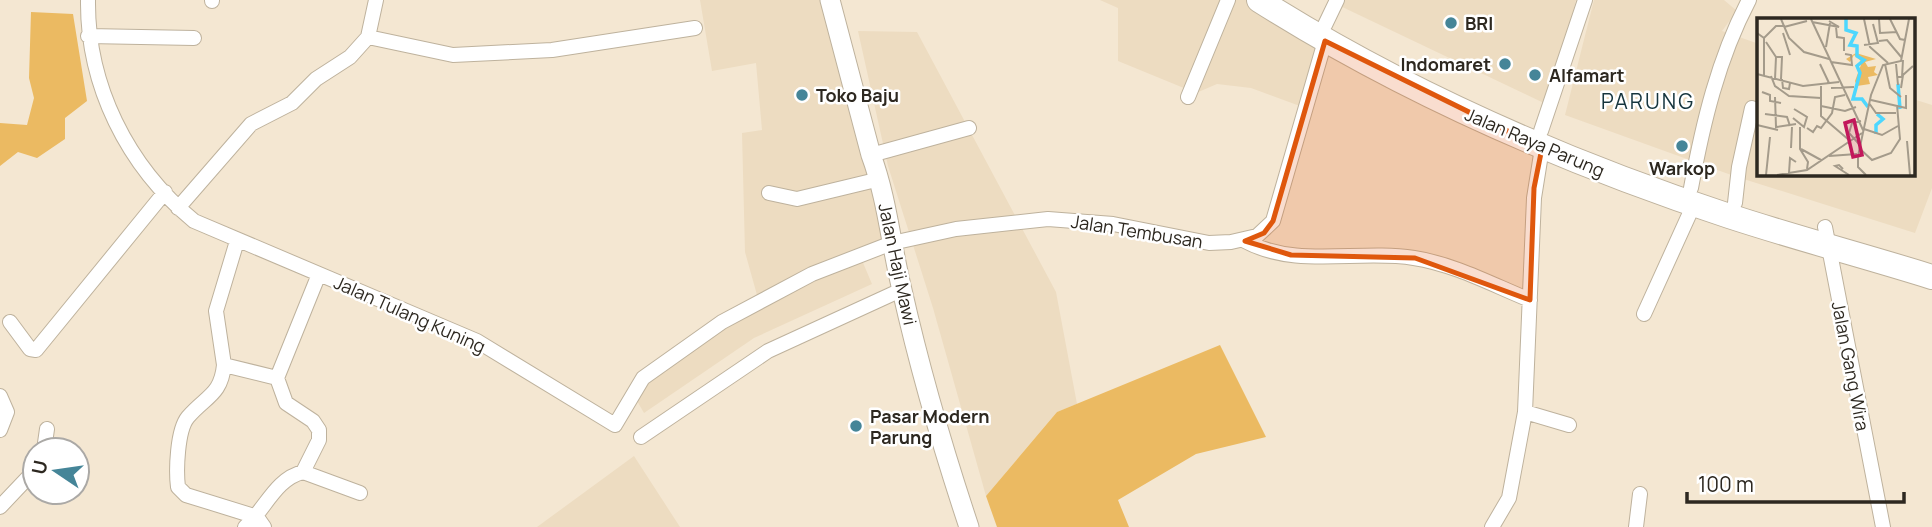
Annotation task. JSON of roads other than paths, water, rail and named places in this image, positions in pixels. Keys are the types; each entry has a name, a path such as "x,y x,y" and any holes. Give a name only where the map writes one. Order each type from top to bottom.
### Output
{"highway":[{"name":"Jalan Raya Parung","path":"1276,3 1463,112 1693,196 1826,236 1932,263"},
{"name":"Jalan Raya Parung","path":"1693,196 1735,203 1932,277"}],"street":[{"name":"Jalan Tulang Kuning","path":"88,0 88,36 101,93 110,115 178,208 203,227 477,341 615,425 643,378 722,322 812,274 892,243"},
{"path":"178,208 251,124 292,103 316,79 351,57 368,37 376,0"},
{"name":"Jalan Haji Mawi","path":"830,0 871,155 880,179 901,290 926,388 969,527"},
{"path":"1188,97 1228,0"},
{"path":"1245,241 1264,233 1273,221 1325,33 1337,0"},
{"path":"1492,527 1508,498 1525,412 1534,188 1541,139 1585,0"},
{"path":"1644,314 1693,196 1702,129 1729,39 1749,0"},
{"path":"368,37 453,55 552,50 695,28"},
{"path":"88,36 194,38"},
{"path":"1735,203 1752,108"},
{"path":"871,155 968,128"},
{"path":"769,193 797,199 880,179"},
{"path":"10,322 30,349 36,350 165,192"},
{"name":"Jalan Tembusan","path":"892,243 956,229 1048,219 1113,224 1209,243 1245,241"},
{"name":"Jalan Gang Wira","path":"1826,236 1883,527"},
{"path":"1245,241 1266,250 1291,255 1415,258 1443,265 1530,300"},
{"path":"237,242 216,311 224,365 220,387 186,419 177,460 178,487 186,495 260,522"},
{"path":"303,472 319,440 318,430 313,421 286,403 277,378 319,274"},
{"path":"641,437 768,351 901,290"},
{"path":"224,365 277,378"},
{"path":"0,396 7,412 0,430"},
{"path":"1525,412 1569,425"},
{"path":"46,436 47,429"},
{"path":"260,522 271,494 295,474 303,472 360,493"},
{"path":"0,507 21,488"},
{"path":"1636,527 1640,494"},
{"path":"245,527 260,522"}],"place":[{"name":"BRI","path":"1451,23"},
{"name":"Indomaret","path":"1505,64"},
{"name":"Alfamart","path":"1535,75"},
{"name":"Toko Baju","path":"802,95"},
{"name":"Warkop","path":"1682,146"},
{"name":"Pasar Modern Parung","path":"856,426"}],"district":[{"name":"PARUNG","path":"1648,101"}]}
